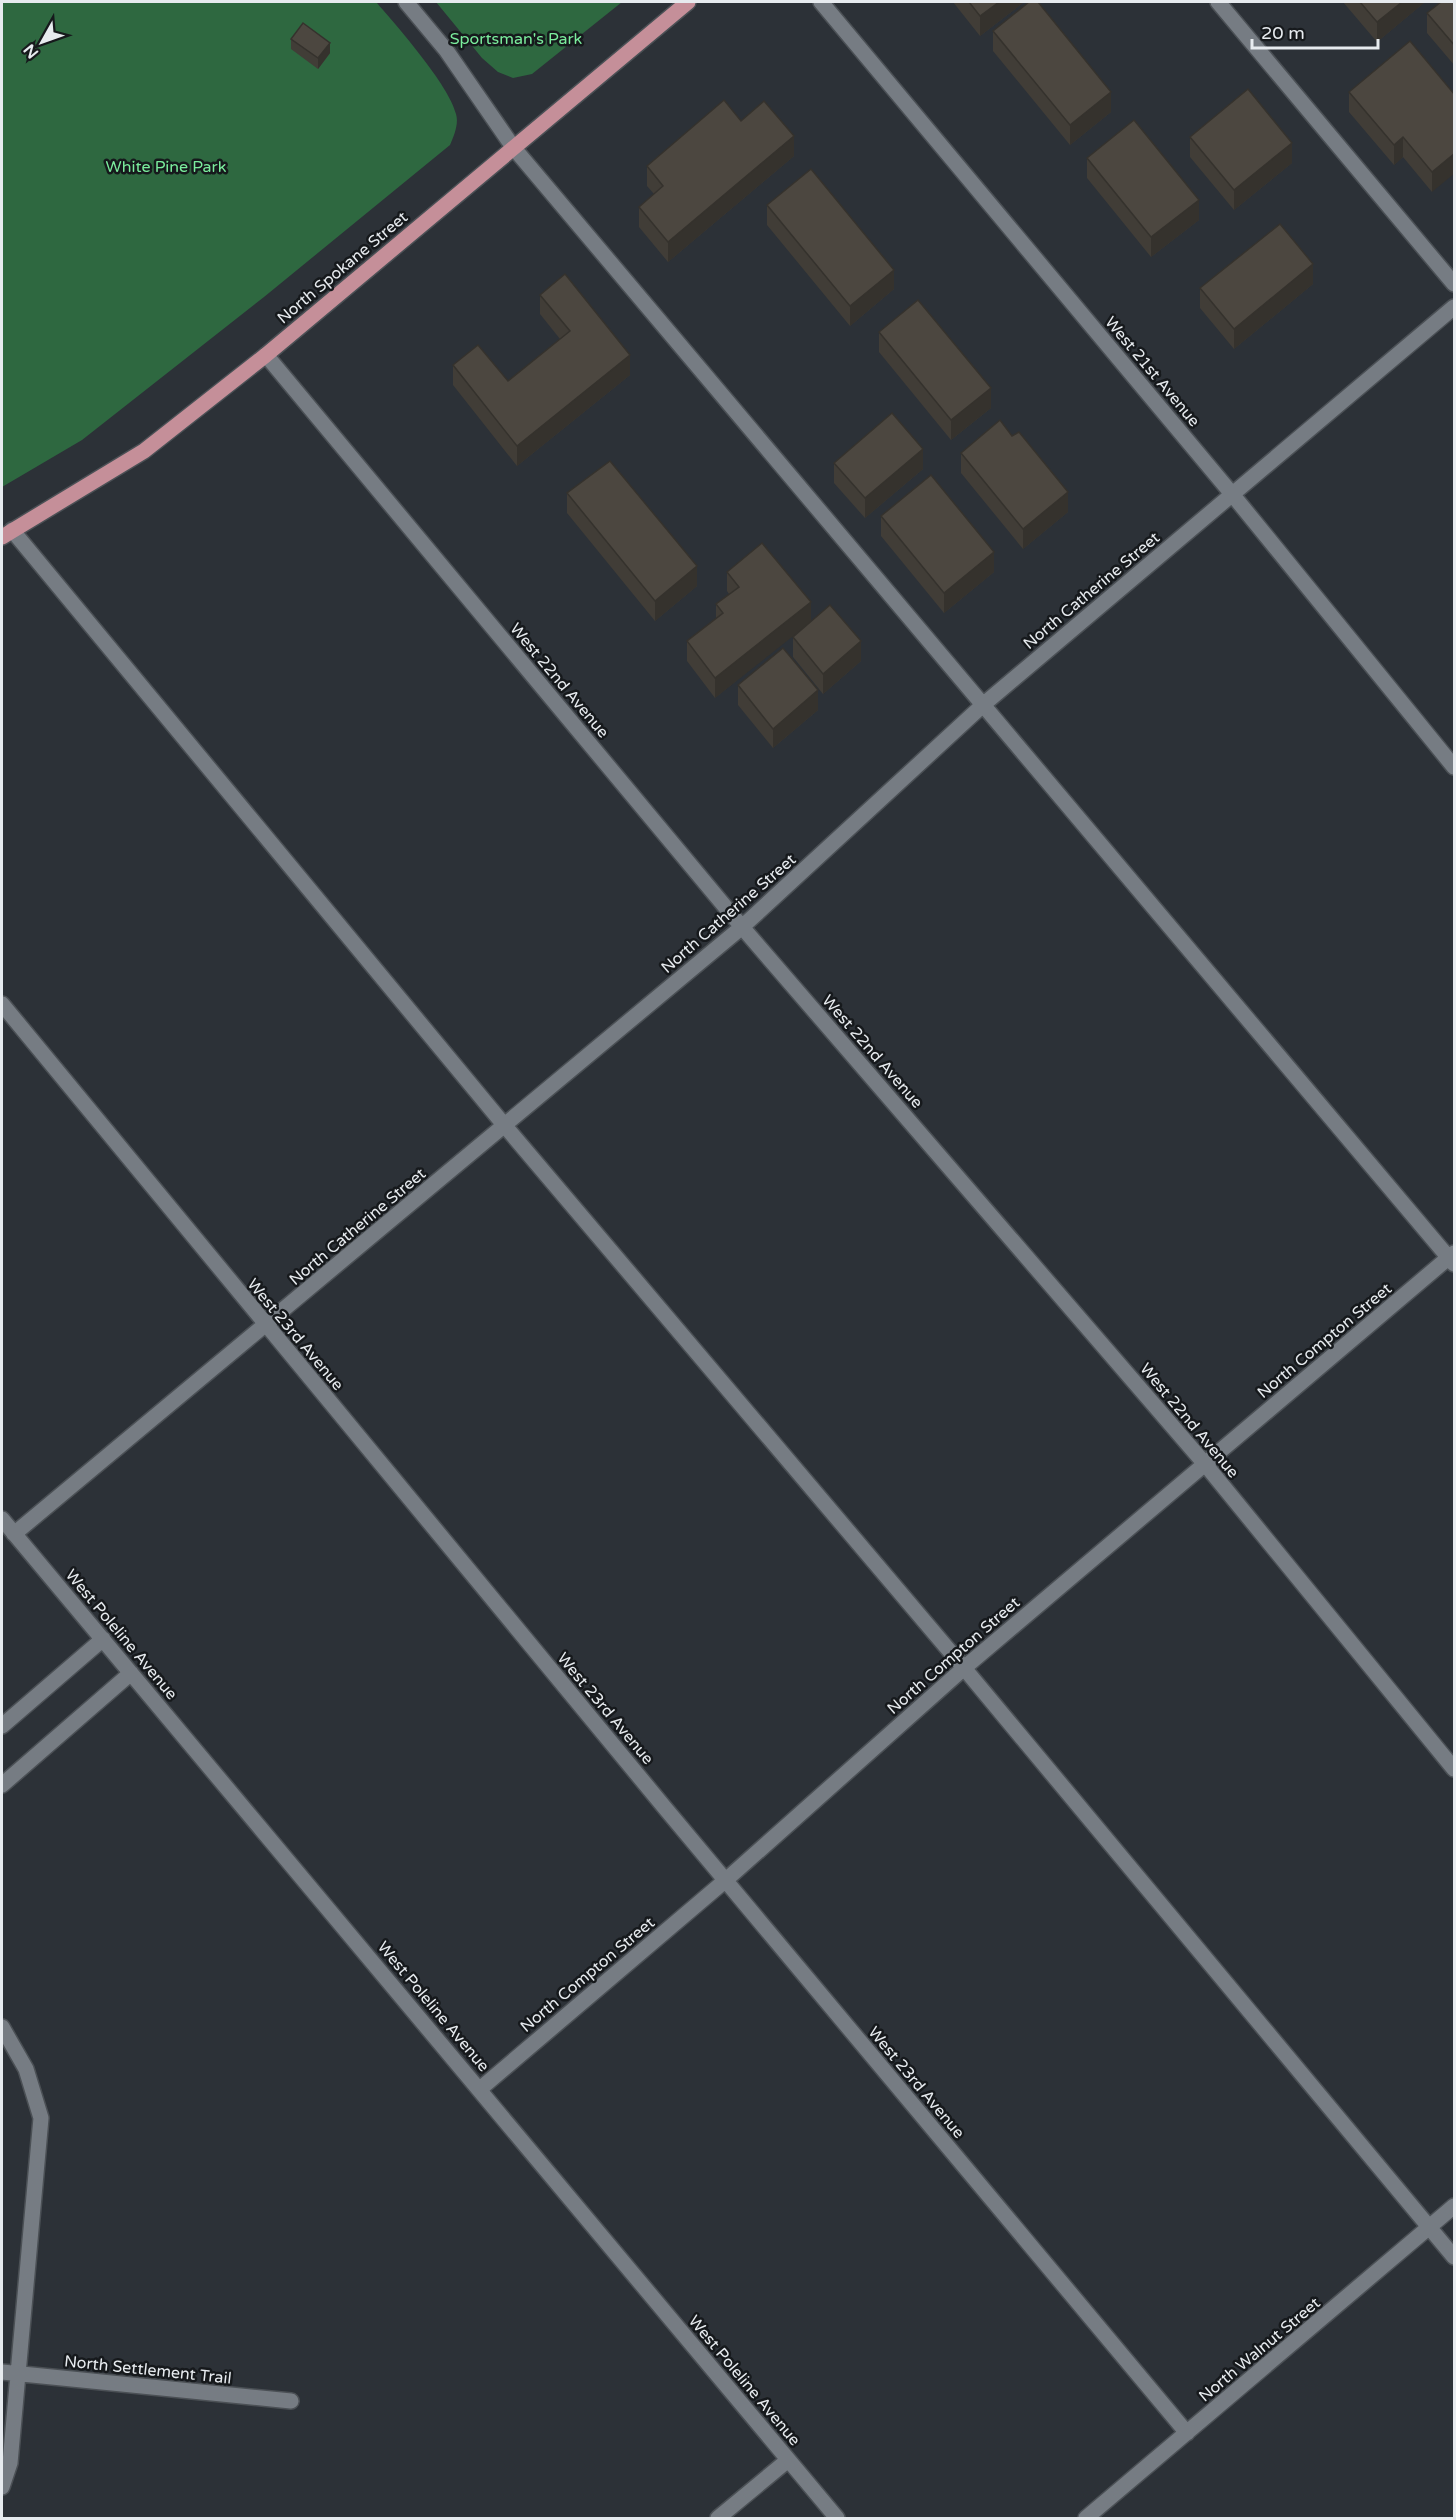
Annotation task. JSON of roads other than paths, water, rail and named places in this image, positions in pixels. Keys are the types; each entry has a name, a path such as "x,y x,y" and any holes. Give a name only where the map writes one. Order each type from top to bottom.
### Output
{"main road":[{"name":"North Spokane Street","path":"7,534 144,451 266,355 688,2"}],"street":[{"path":"406,2 446,50 513,147 1453,1258"},
{"name":"West 21st Avenue","path":"821,2 1232,494 1455,767"},
{"path":"1218,2 1455,284"},
{"name":"North Catherine Street","path":"14,1534 742,927 984,704 1455,307"},
{"name":"West 22nd Avenue","path":"266,355 742,927 1204,1464 1455,1769"},
{"path":"7,534 964,1668 1455,2257"},
{"name":"West 23rd Avenue","path":"2,1004 265,1325 1187,2433"},
{"name":"North Compton Street","path":"480,2089 727,1879 964,1668 1204,1464 1453,1258"},
{"name":"West Poleline Avenue","path":"2,1519 837,2518"},
{"path":"2,1726 102,1639"},
{"path":"2,1785 131,1673"},
{"path":"2,2027 26,2069 41,2118 9,2373 10,2463 2,2487"},
{"name":"North Walnut Street","path":"1086,2518 1455,2206"},
{"name":"North Settlement Trail","path":"9,2373 291,2401"},
{"path":"718,2518 788,2460"}],"park label":[{"name":"Sportsman's Park","path":"516,38"},
{"name":"White Pine Park","path":"166,166"}]}
